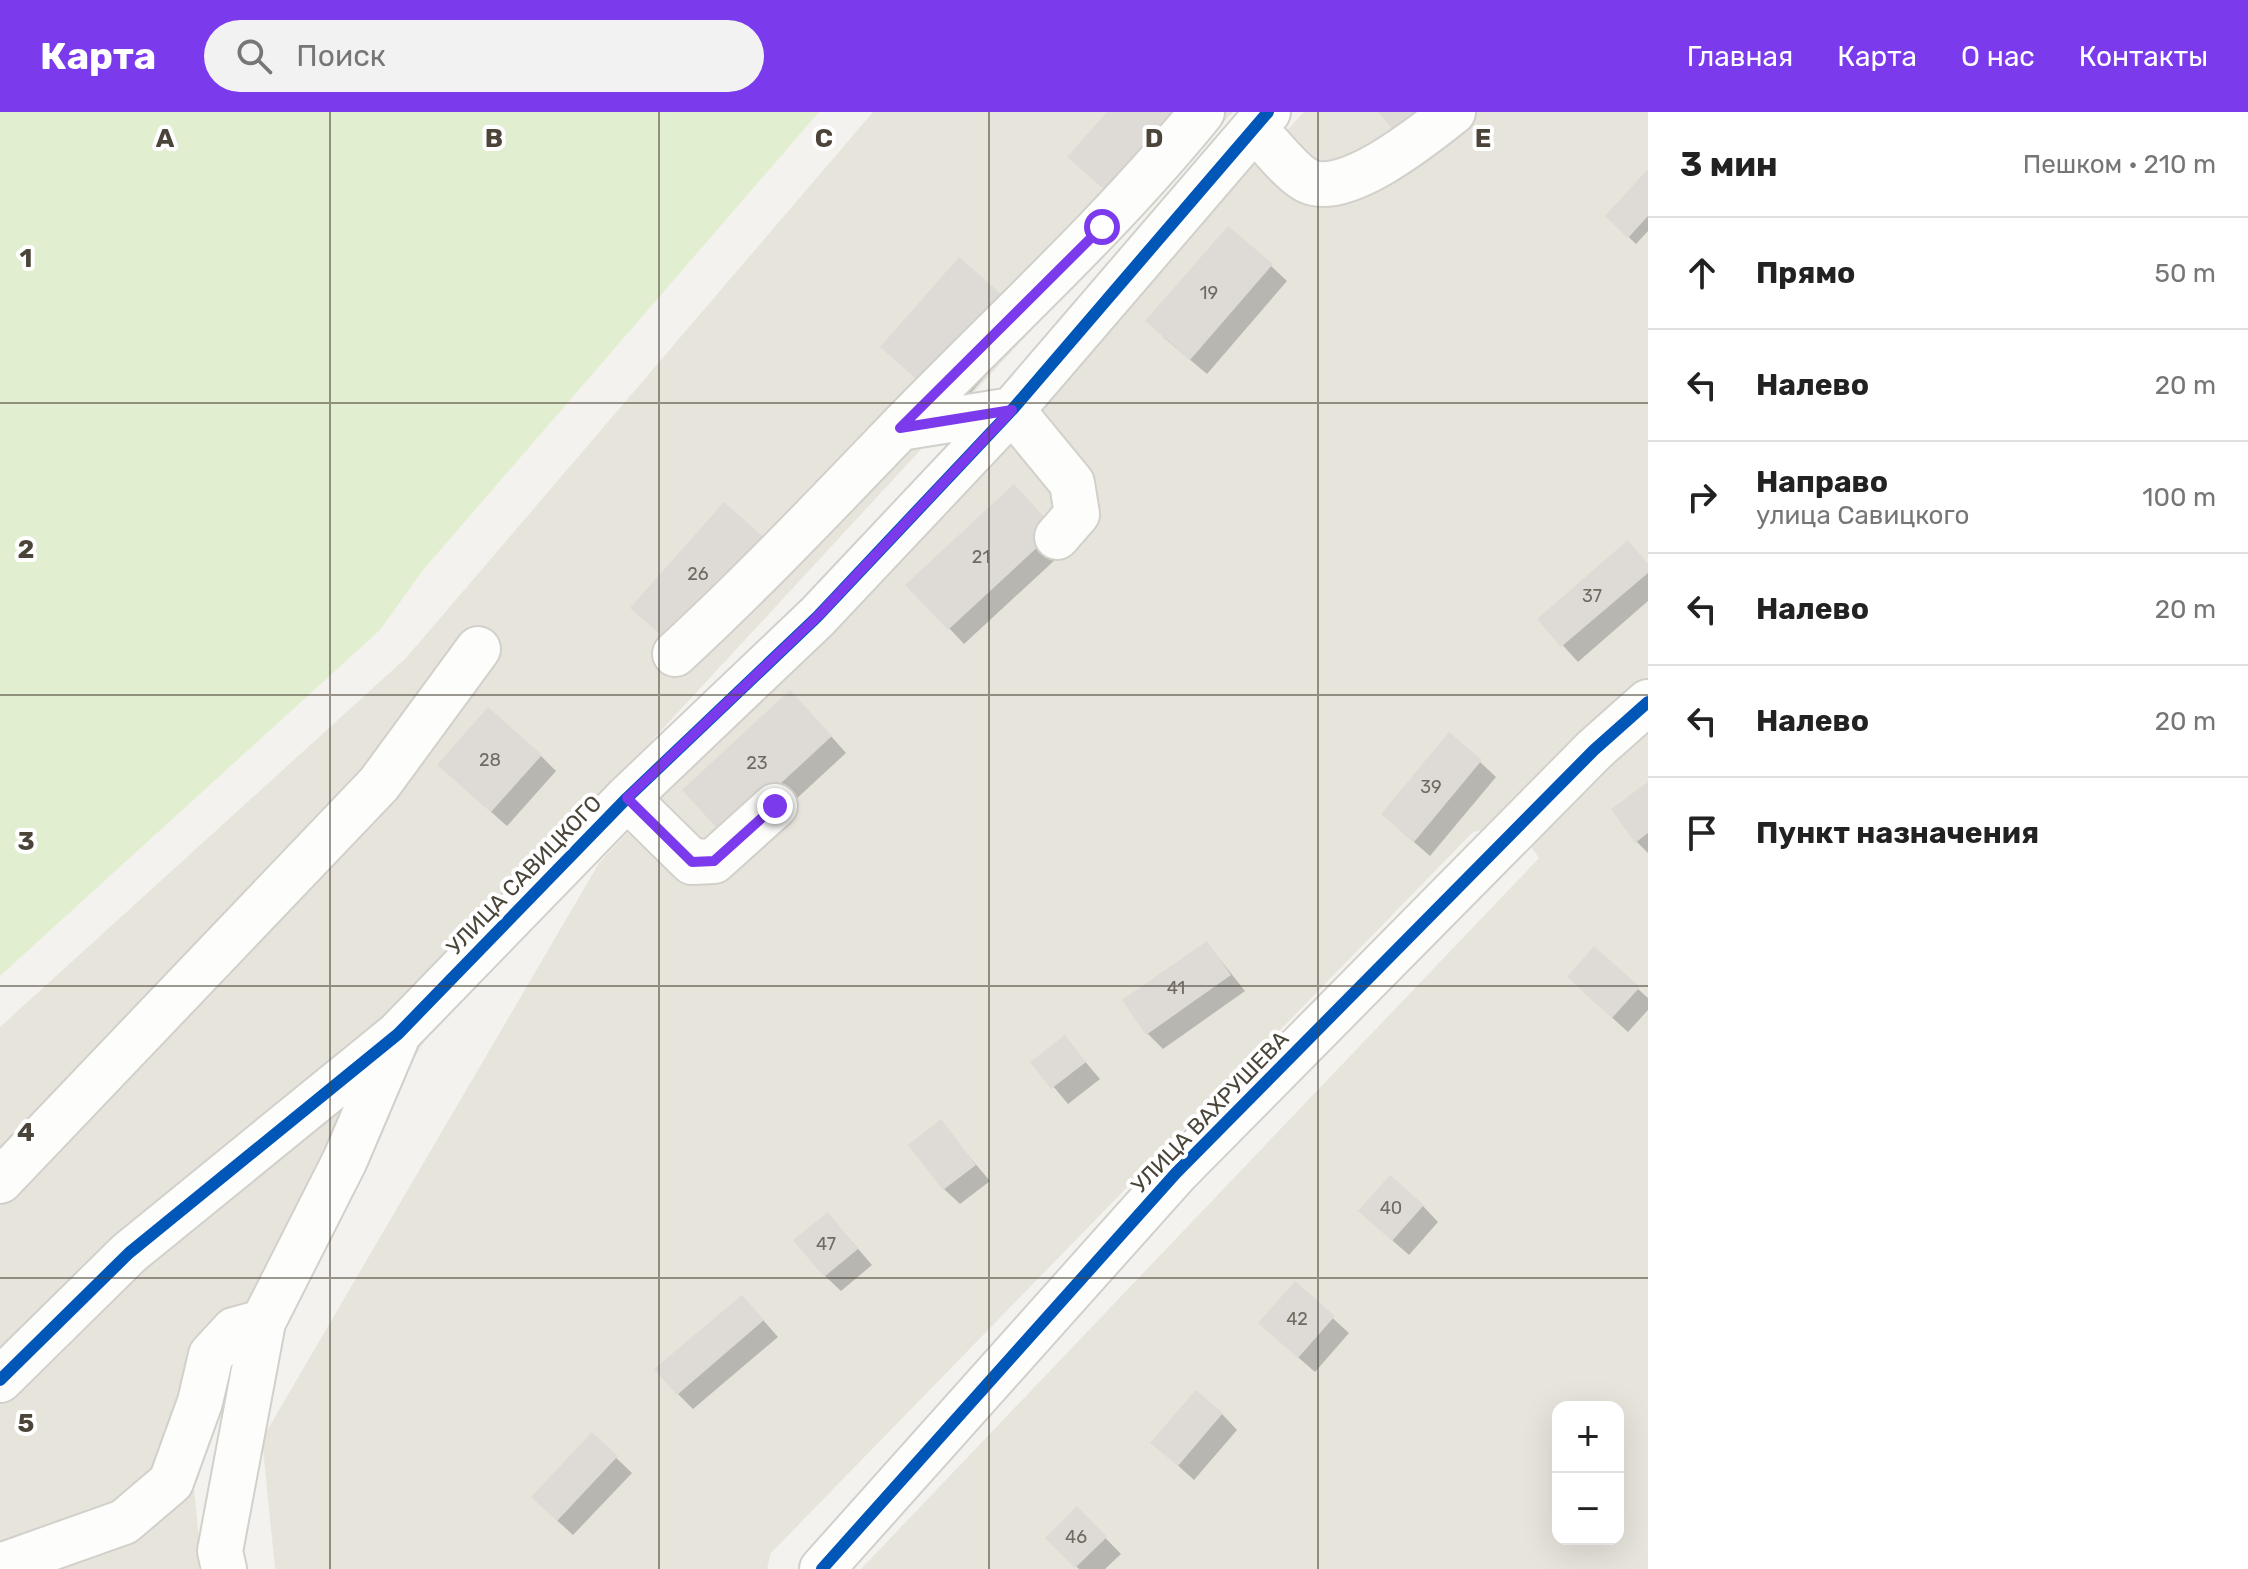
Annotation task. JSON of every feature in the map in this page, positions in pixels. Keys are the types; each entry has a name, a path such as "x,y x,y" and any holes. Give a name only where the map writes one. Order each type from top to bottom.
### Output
{"street":[{"path":"675,654 763,573 900,428 1102,227 1202,112"},
{"path":"1261,121 1306,181 1329,186 1401,153 1453,112"},
{"name":"УЛИЦА САВИЦКОГО","path":"0,1380 129,1253 398,1034 627,798 817,617 1012,410 1261,121"},
{"path":"900,428 1012,410 1072,483 1077,514 1057,537"},
{"path":"0,1181 379,784 478,649"},
{"name":"УЛИЦА ВАХРУШЕВА","path":"822,1569 1176,1173 1594,750 1648,702"},
{"path":"627,798 692,862 714,861 775,806"},
{"name":"УЛИЦА САВИЦКОГО","path":"224,1569 220,1551 263,1322 345,1160 398,1034"},
{"path":"0,1566 124,1522 171,1482 200,1402 211,1355 234,1330 263,1322"}],"shaded area":[{"path":"873,112 1233,112 534,868 187,1417 202,1569 0,1569 0,1027 406,658"},
{"path":"1304,112 1648,112 1648,1569 861,1569 1539,858 1515,824 1473,832 771,1553 767,1569 275,1569 262,1439 599,863"}],"green space":[{"path":"0,112 819,112 423,570 380,630 0,976"}],"building":[{"path":"1107,112 1194,112 1116,200 1067,157"},
{"path":"1378,112 1421,112 1396,133"},
{"path":"1648,169 1648,216 1628,238 1605,216"},
{"path":"1228,226 1273,264 1190,360 1145,321"},
{"path":"959,257 1008,300 929,390 880,347"},
{"path":"1014,484 1056,530 948,630 905,585"},
{"path":"724,502 766,539 672,645 630,608"},
{"path":"1628,540 1648,564 1648,573 1561,647 1537,619"},
{"path":"790,690 832,736 724,836 682,790"},
{"path":"488,707 542,755 491,812 437,765"},
{"path":"1449,732 1482,760 1414,842 1381,814"},
{"path":"1648,782 1648,833 1635,843 1611,809"},
{"path":"1207,941 1231,975 1146,1035 1122,1000"},
{"path":"1594,946 1640,987 1612,1018 1567,977"},
{"path":"1065,1035 1086,1062 1051,1089 1030,1062"},
{"path":"941,1119 976,1165 943,1190 908,1145"},
{"path":"1390,1175 1424,1205 1392,1241 1358,1211"},
{"path":"828,1212 858,1249 824,1277 793,1240"},
{"path":"1295,1281 1335,1316 1298,1358 1258,1323"},
{"path":"742,1295 764,1320 677,1395 654,1369"},
{"path":"1196,1390 1223,1413 1178,1466 1150,1443"},
{"path":"592,1432 618,1456 557,1521 531,1497"},
{"path":"1077,1506 1107,1537 1075,1568 1045,1538"}],"cycle path":[{"path":"0,1380 129,1253 398,1034 627,798 817,617 1012,410 1268,112"},
{"path":"822,1569 1176,1173 1594,750 1648,702"}],"route":[{"path":"775,806 714,861 692,862 627,798 817,617 1012,410 900,428 1102,227"}]}
